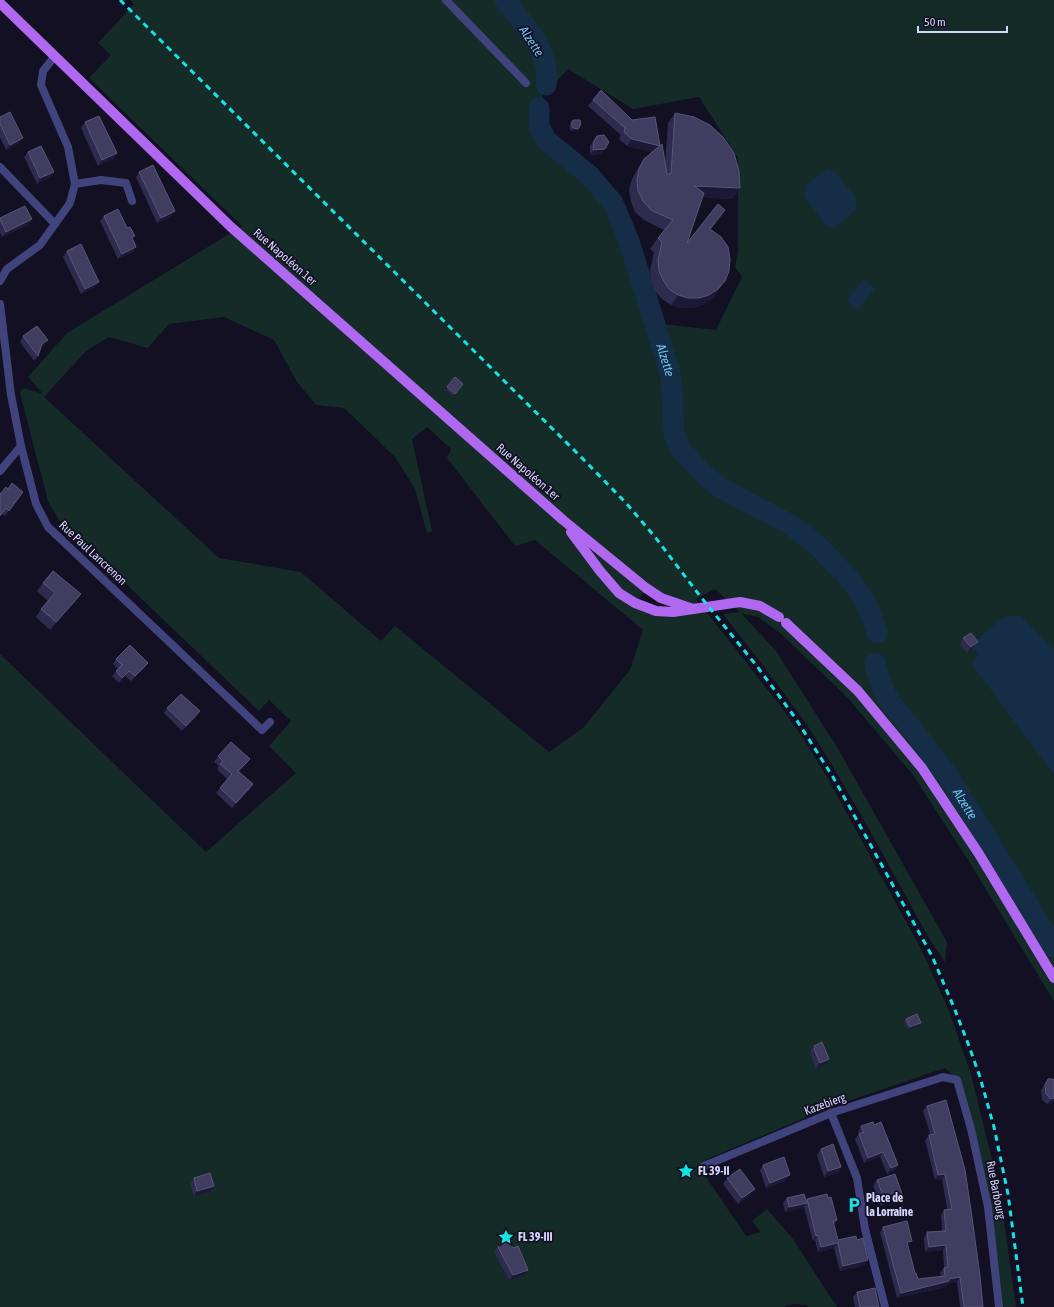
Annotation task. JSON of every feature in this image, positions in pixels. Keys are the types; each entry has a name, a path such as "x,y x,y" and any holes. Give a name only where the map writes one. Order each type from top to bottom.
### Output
{"main road":[{"name":"Rue Napoléon 1er","path":"0,3 232,227 563,520"},
{"path":"563,520 600,571 619,593 635,603 656,611 673,612 740,602 760,606 783,620 858,691 922,768 979,854 1054,978"},
{"path":"563,520 646,588 661,598 693,609"}],"street":[{"path":"446,0 526,84"},
{"path":"0,281 6,269 40,245 70,203 75,184 68,147 42,85 43,71 55,56"},
{"path":"0,167 55,224"},
{"path":"75,184 101,180 126,183 132,201"},
{"name":"Rue Paul Lancrenon","path":"0,304 11,395 21,446 36,504 48,527 262,730 270,722"},
{"path":"0,471 21,446"},
{"name":"Kazebierg","path":"704,1166 832,1113 944,1077 957,1080"},
{"name":"Rue Barbourg","path":"957,1080 971,1129 988,1207 999,1307"},
{"path":"832,1113 857,1178 865,1229 885,1307"}],"green space":[{"path":"130,0 1054,0 1054,1001 968,860 913,775 847,697 780,633 758,617 741,613 776,651 837,747 947,942 945,962 930,940 857,809 811,731 723,614 740,612 715,589 696,599 779,704 803,738 827,777 921,949 949,1011 971,1074 1000,1192 1016,1307 999,1307 988,1207 957,1080 945,1068 828,1108 705,1160 707,1165 700,1168 746,1236 761,1232 752,1221 767,1209 793,1239 837,1307 808,1307 807,1305 793,1304 784,1307 0,1307 0,654 206,852 296,773 269,746 291,721 269,700 259,711 58,519 48,501 20,393 23,388 43,394 28,377 67,333 242,226 89,78 111,55 98,43 134,4","holes":["568,69 633,109 699,97 738,158 738,250 735,267 742,277 716,330 654,323 629,241 613,203 590,176 546,140 539,126 539,108 546,85 551,87","224,317 274,340 297,382 316,405 344,408 395,457 415,489 427,533 432,531 412,439 427,427 451,449 447,458 515,546 535,540 643,630 630,670 583,728 549,752 395,626 381,641 301,572 219,558 44,397 86,351 109,337 148,348 169,324","647,588 692,609 656,611 635,603"]}],"water":[{"path":"828,169 836,173 856,197 857,203 855,211 834,228 826,226 804,196 806,185"},
{"path":"863,279 875,288 858,310 846,301"},
{"path":"1020,615 1054,650 1054,775 971,663 978,655 971,644 1005,617"}],"building":[{"path":"601,90 632,120 655,117 660,146 632,139 624,132 625,128 593,100"},
{"path":"10,112 23,138 10,145 0,124 0,117"},
{"path":"675,113 694,117 710,125 723,137 734,153 739,171 740,188 694,186 704,193 687,243 718,204 725,210 710,229 721,237 728,247 730,259 729,271 725,281 718,289 709,295 699,298 688,298 678,295 669,289 663,280 659,271 658,260 662,242 658,238 673,220 651,210 643,201 638,191 637,180 639,169 644,159 662,144 667,174 671,174"},
{"path":"99,116 117,153 102,160 85,122"},
{"path":"580,120 581,124 578,129 573,128 572,126 572,121"},
{"path":"604,135 609,142 605,149 593,150 594,141 597,136"},
{"path":"41,146 54,172 40,178 28,152"},
{"path":"153,165 175,211 161,218 139,172"},
{"path":"25,206 32,219 6,232 0,218"},
{"path":"118,209 127,228 130,227 135,236 132,237 136,247 122,254 104,216"},
{"path":"81,244 99,282 85,289 67,251"},
{"path":"37,326 48,340 42,344 38,356 23,336"},
{"path":"455,377 463,384 455,394 447,387"},
{"path":"12,483 23,492 9,511 6,508 0,516 0,494 6,487 8,489"},
{"path":"53,571 81,594 56,622 41,609 55,593 43,583"},
{"path":"971,633 978,642 971,647 963,638"},
{"path":"130,645 148,663 135,676 129,671 122,678 116,671 122,665 116,659"},
{"path":"181,694 200,711 186,726 167,708"},
{"path":"231,742 250,759 238,771 253,784 236,803 220,788 232,774 220,764 223,761 218,756"},
{"path":"917,1014 921,1023 910,1027 906,1019"},
{"path":"822,1042 829,1059 820,1063 814,1046"},
{"path":"1048,1079 1054,1080 1054,1098 1051,1099 1046,1094 1045,1085"},
{"path":"946,1100 965,1170 983,1307 964,1307 960,1277 901,1293 883,1227 907,1221 912,1241 907,1242 918,1279 945,1276 944,1268 948,1267 946,1245 929,1247 927,1232 946,1231 944,1210 952,1209 945,1174 938,1175 929,1135 935,1134 927,1106"},
{"path":"873,1122 874,1125 881,1122 898,1165 891,1168 883,1152 868,1158 859,1134 864,1132 861,1126"},
{"path":"833,1144 841,1167 828,1171 821,1149"},
{"path":"784,1157 790,1175 770,1183 763,1165"},
{"path":"740,1169 755,1189 742,1198 727,1178"},
{"path":"210,1173 214,1186 197,1191 194,1178"},
{"path":"895,1174 902,1194 885,1201 877,1180"},
{"path":"804,1194 807,1203 789,1207 787,1198"},
{"path":"827,1194 828,1198 831,1197 837,1220 833,1221 838,1240 856,1236 857,1240 863,1238 868,1260 843,1266 838,1243 821,1247 818,1235 816,1236 807,1199"},
{"path":"508,1241 513,1248 518,1246 528,1270 513,1275 498,1247"},
{"path":"875,1288 879,1307 860,1307 857,1292"}],"waterway":[{"name":"Alzette","path":"505,0 527,29 540,50 545,61 547,73 546,85"},
{"name":"Alzette","path":"539,108 539,126 546,140 590,176 613,203 629,241 670,373 674,435 682,451 719,487 791,525 818,546 840,569"},
{"name":"Alzette","path":"847,576 872,616 877,633"},
{"name":"Alzette","path":"875,663 876,670 887,698 949,777 1054,947"}],"railway":[{"path":"120,0 626,503 655,537 700,596 756,665 794,716 833,777 932,956 969,1046 980,1077 994,1127 1008,1194 1023,1307"}],"place":[{"name":"FL 39-II","path":"686,1171"},
{"name":"Place de la Lorraine","path":"854,1205"},
{"name":"FL 39-III","path":"506,1237"}]}
